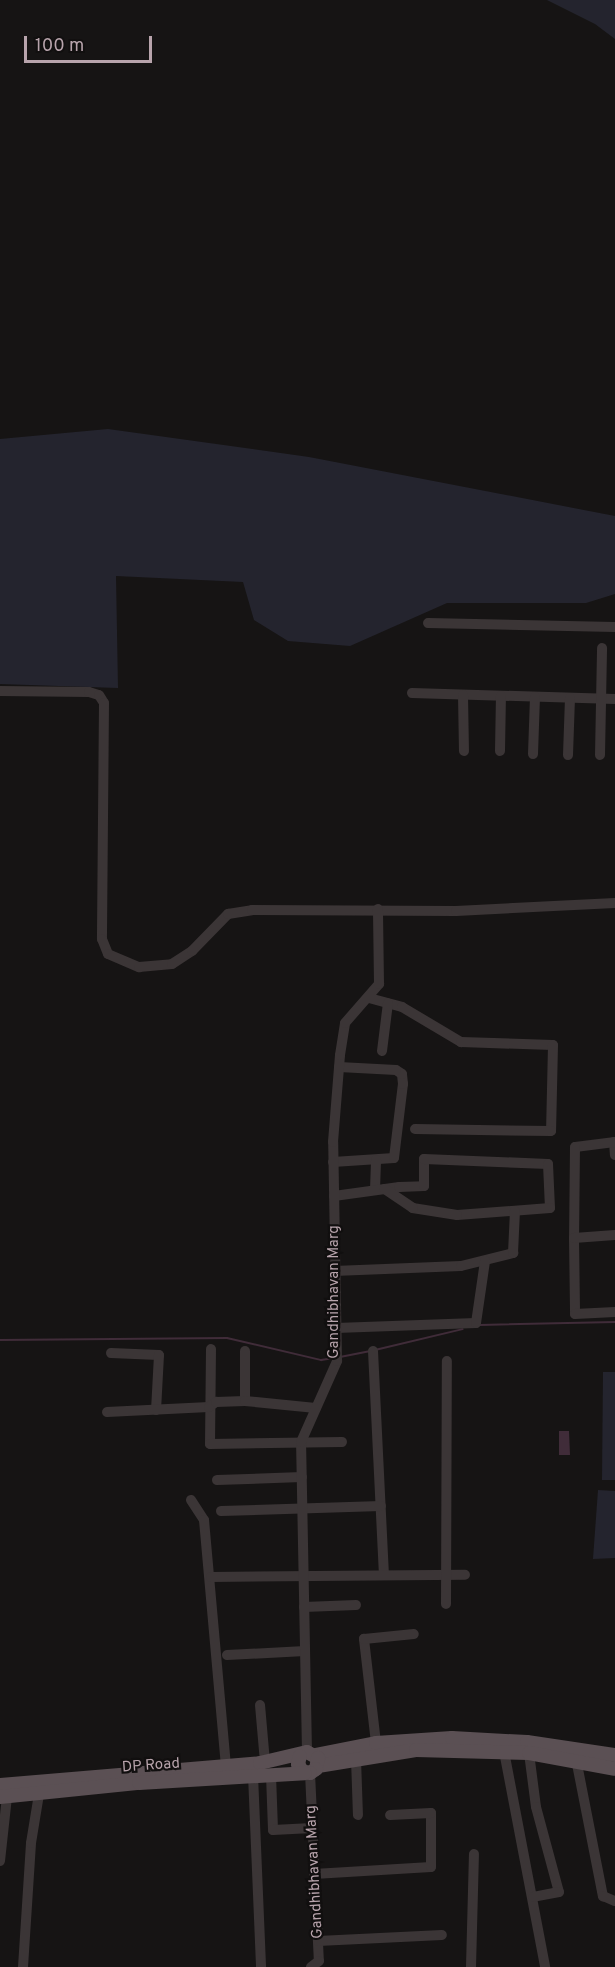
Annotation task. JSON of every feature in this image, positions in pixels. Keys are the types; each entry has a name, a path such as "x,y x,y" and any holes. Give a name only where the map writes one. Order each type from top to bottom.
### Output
{"main road":[{"name":"DP Road","path":"309,1763 376,1743 445,1738 503,1746 615,1755"},
{"name":"DP Road","path":"2,1793 226,1765 268,1768 416,1750 503,1746 577,1764 615,1769"},
{"name":"DP Road","path":"2,1793 39,1794 253,1775 268,1768"}],"street":[{"path":"428,623 615,627"},
{"path":"600,755 602,648"},
{"path":"0,691 89,692 99,694 104,703 102,939 108,954 139,967 172,964 192,951 228,914 252,910 467,910 615,903"},
{"path":"412,693 615,699"},
{"path":"464,695 464,751"},
{"path":"500,752 501,696"},
{"path":"533,754 535,697"},
{"path":"568,755 570,698"},
{"name":"Gandhibhavan Marg","path":"310,1967 319,1961 305,1651 301,1442 337,1357 333,1162 339,1067 345,1023 379,984 378,909"},
{"path":"369,998 402,1007 461,1042 553,1044 551,1131 415,1129"},
{"path":"381,1051 388,1003"},
{"path":"333,1162 394,1158 402,1074 396,1070 339,1067"},
{"path":"615,1155 614,1142 575,1147 574,1238 575,1314 615,1312"},
{"path":"334,1196 380,1190 424,1186 424,1159 548,1164 550,1208 457,1215 413,1208 380,1190"},
{"path":"376,1160 380,1190"},
{"path":"334,1271 461,1266 513,1253 515,1211"},
{"path":"574,1238 615,1235"},
{"path":"336,1328 476,1323 485,1261"},
{"path":"211,1348 210,1444 342,1442"},
{"path":"245,1351 245,1401"},
{"path":"373,1351 384,1574"},
{"path":"111,1353 159,1356 156,1410"},
{"path":"446,1604 444,1576 447,1361"},
{"path":"107,1412 209,1407 216,1402 245,1401 316,1408"},
{"path":"218,1479 302,1477"},
{"path":"192,1500 204,1520 211,1577 226,1765"},
{"path":"221,1511 381,1506"},
{"path":"211,1577 304,1574 465,1575"},
{"path":"304,1606 356,1605"},
{"path":"376,1743 364,1639 414,1634"},
{"path":"227,1655 305,1651"},
{"path":"260,1705 273,1830 312,1828"},
{"path":"503,1746 545,1967"},
{"path":"529,1753 536,1807 559,1892 533,1897"},
{"path":"356,1759 358,1815"},
{"path":"577,1764 603,1896 615,1901"},
{"path":"253,1775 261,1967"},
{"path":"0,1861 2,1793"},
{"path":"23,1967 24,1916 39,1794"},
{"path":"314,1874 431,1868 431,1813 390,1815"},
{"path":"471,1967 474,1854"},
{"path":"318,1941 442,1935"}],"shaded area":[{"path":"547,0 615,0 615,39 595,24"},
{"path":"108,429 309,457 615,516 615,594 586,603 447,603 350,646 288,641 254,620 243,582 116,576 118,688 0,684 0,439"},
{"path":"603,1372 615,1372 615,1480 602,1480"},
{"path":"559,1431 569,1431 570,1455 559,1455"},
{"path":"598,1490 615,1491 615,1558 593,1559"}],"waterway":[{"path":"480,1325 615,1322"},
{"path":"375,1350 463,1329"},
{"path":"0,1340 227,1338 321,1360 334,1358"},
{"path":"340,1357 370,1351"}]}
